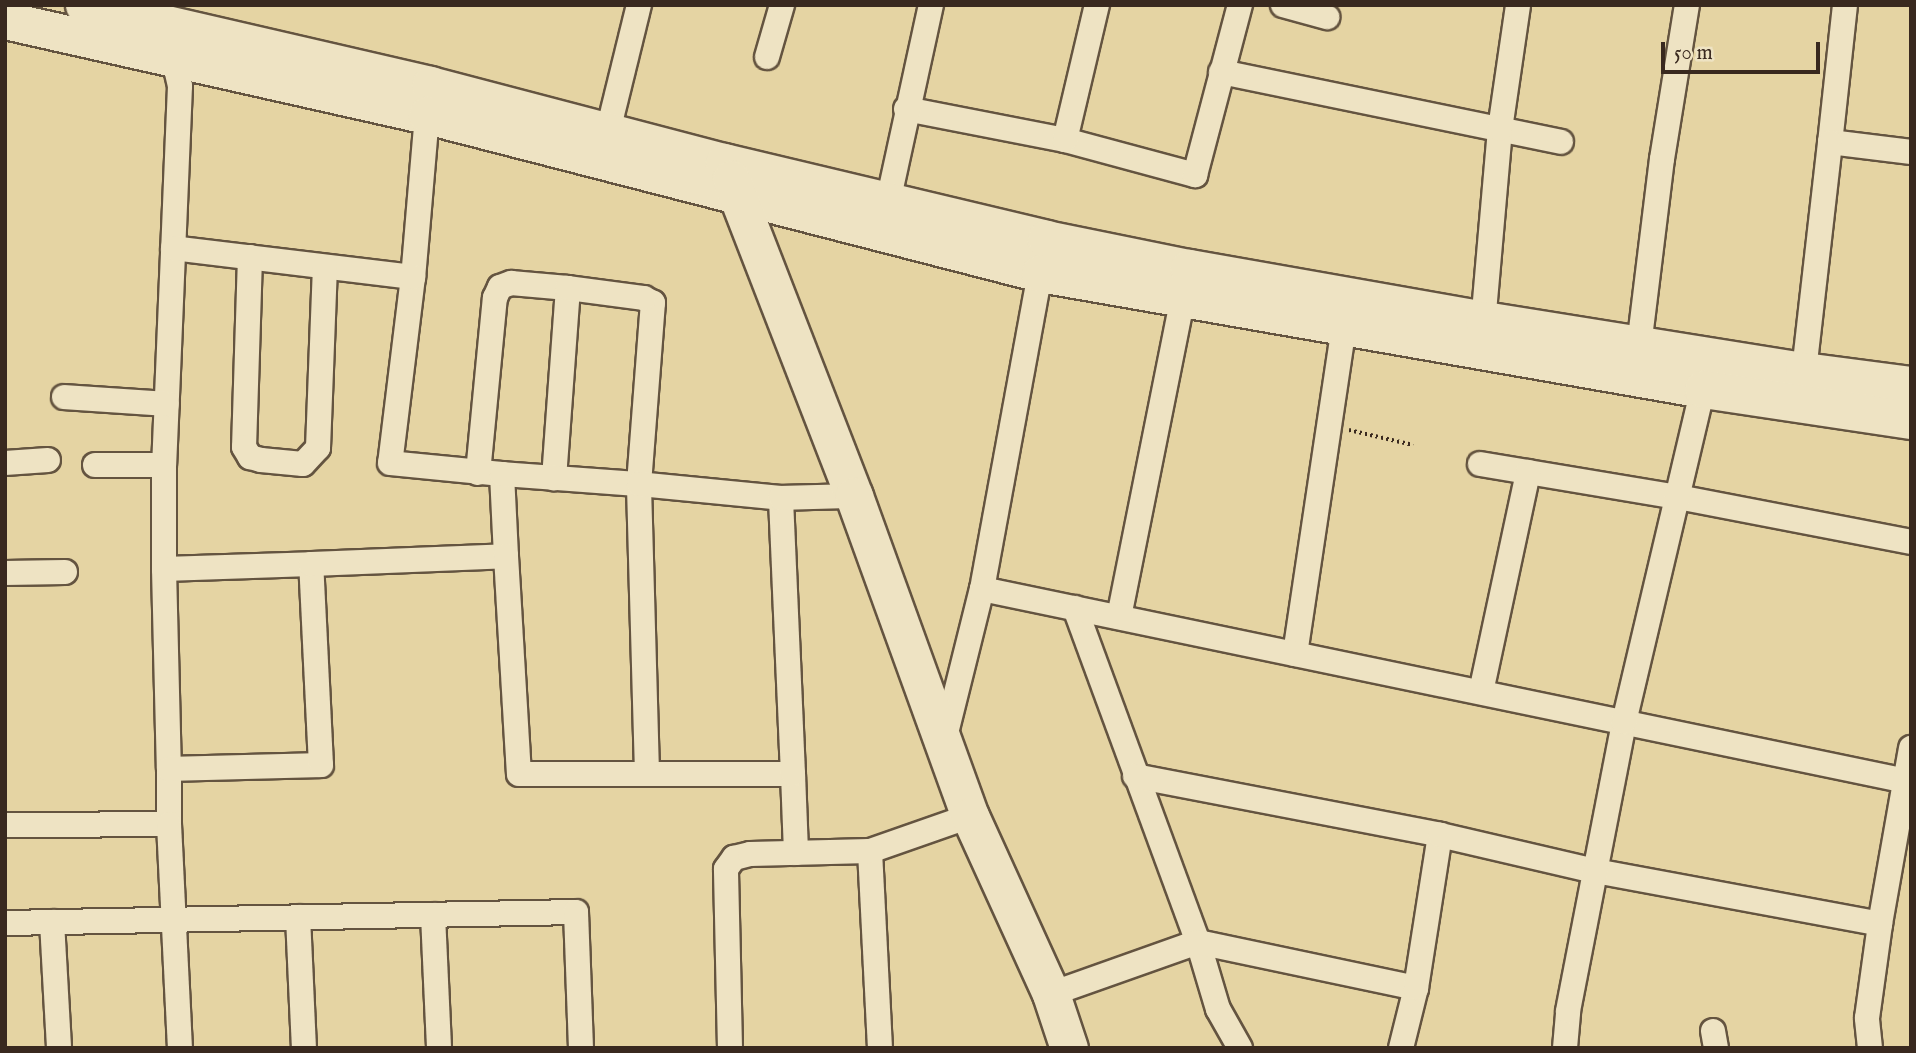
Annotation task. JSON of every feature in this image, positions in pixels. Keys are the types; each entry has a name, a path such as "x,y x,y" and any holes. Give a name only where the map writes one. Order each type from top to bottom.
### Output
{"street":[{"path":"84,5 161,13 724,162 888,202 1482,335 1707,373 1911,420"},
{"path":"608,131 639,5"},
{"path":"767,57 782,5"},
{"path":"888,202 906,109 932,5"},
{"path":"1065,140 1097,5"},
{"path":"906,109 1065,140 1195,175 1240,5"},
{"path":"1283,5 1327,17"},
{"path":"1482,335 1500,130 1518,5"},
{"path":"1639,346 1662,159 1687,5"},
{"path":"1804,371 1845,5"},
{"path":"161,13 180,86 164,465 169,824 180,1048"},
{"path":"5,20 427,115 1040,273 1344,327 1639,346 1707,373 1804,371 1911,385"},
{"path":"1221,72 1561,142"},
{"path":"427,115 413,277 390,463 781,498 854,496"},
{"path":"1830,142 1911,152"},
{"path":"724,162 854,496 970,816 1051,994 1069,1048"},
{"path":"173,248 413,277"},
{"path":"250,257 244,447 250,457 261,460 303,464 318,448 326,267"},
{"path":"944,741 982,589 1040,273"},
{"path":"647,773 639,484 653,303 644,298 511,283 500,287 495,298 490,473 506,556 519,774 793,774"},
{"path":"554,478 568,288"},
{"path":"1119,617 1183,297"},
{"path":"1294,654 1344,327"},
{"path":"1565,1048 1569,1011 1624,722 1707,373"},
{"path":"64,397 167,404"},
{"path":"5,463 48,460"},
{"path":"1480,464 1678,497 1911,542"},
{"path":"96,466 164,465"},
{"path":"1481,692 1528,472"},
{"path":"781,498 796,853"},
{"path":"164,569 506,556"},
{"path":"169,769 321,765 311,564"},
{"path":"5,573 65,572"},
{"path":"982,589 1907,781"},
{"path":"1075,608 1198,942 1218,1009 1240,1048"},
{"path":"1870,1048 1867,1018 1880,924 1911,748"},
{"path":"1135,776 1440,835 1595,871 1880,924"},
{"path":"730,1048 726,869 734,858 750,854 870,851 970,816"},
{"path":"5,825 169,824"},
{"path":"1401,1048 1416,988 1440,835"},
{"path":"870,851 880,1048"},
{"path":"5,923 576,912 580,1048"},
{"path":"433,915 439,1048"},
{"path":"298,917 304,1048"},
{"path":"51,922 59,1048"},
{"path":"1051,994 1198,942 1416,988"}],"path":[{"path":"1330,425 1413,445"}]}
